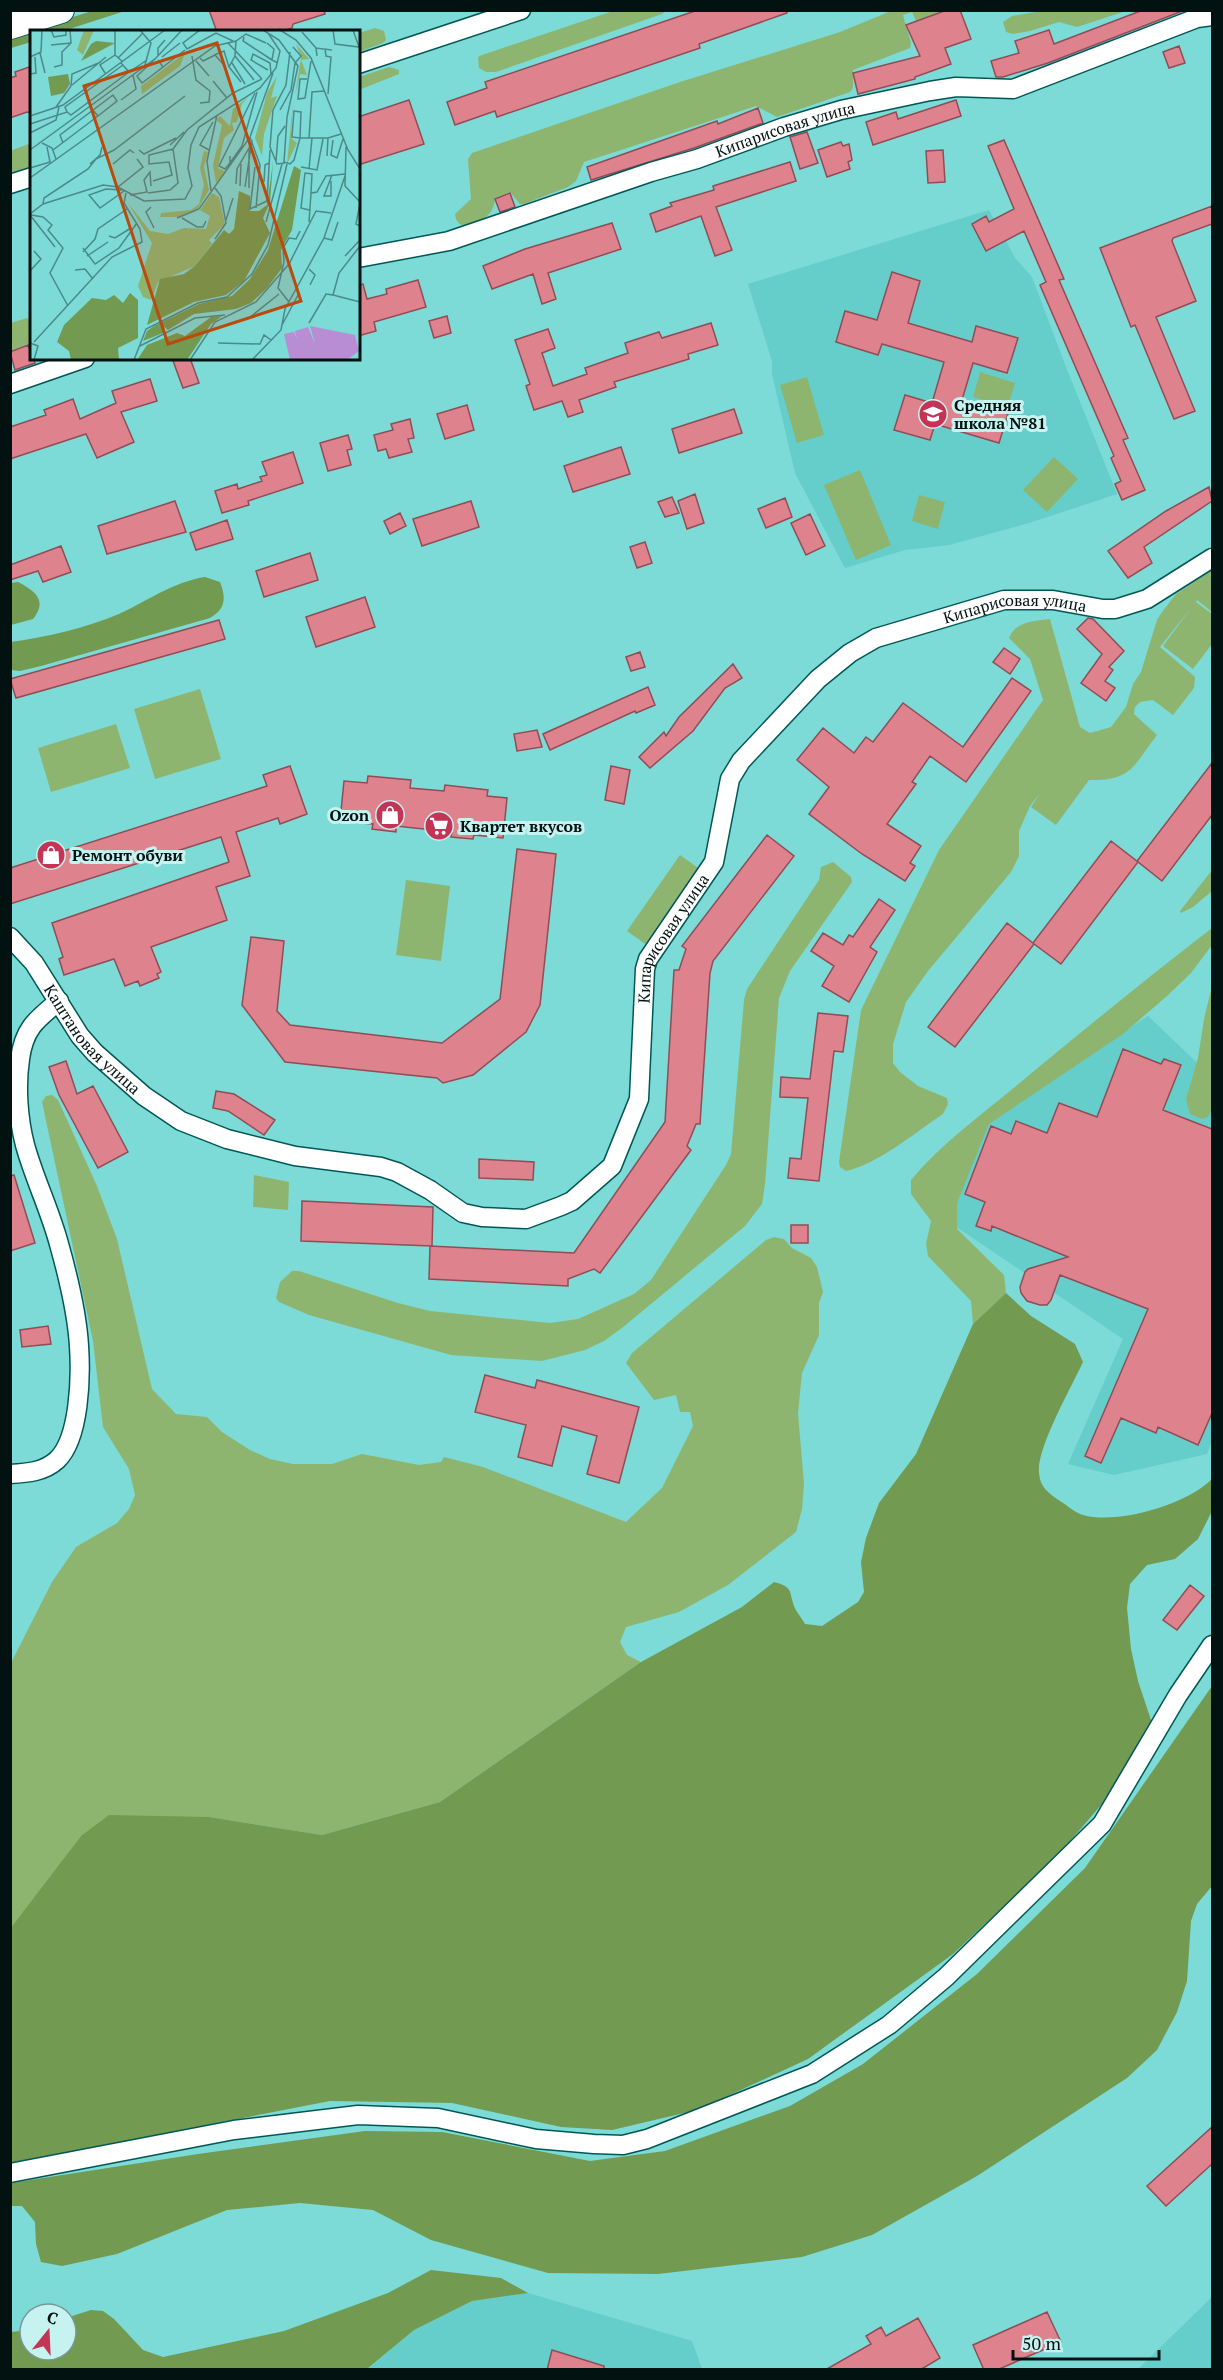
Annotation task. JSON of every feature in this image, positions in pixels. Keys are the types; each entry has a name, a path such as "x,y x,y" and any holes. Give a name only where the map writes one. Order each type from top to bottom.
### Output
{"main road":[{"path":"10,26 61,10"}],"street":[{"path":"360,63 520,10"},
{"name":"Кипарисовая улица","path":"360,258 449,241 651,172 697,159 784,127 841,110 956,87 1013,89 1197,18 1212,16"},
{"path":"10,184 30,178"},
{"path":"10,384 79,360"},
{"name":"Кипарисовая улица","path":"189,1125 226,1139 295,1156 381,1167 396,1172 430,1190 463,1212 482,1217 526,1219 572,1201 612,1166 633,1117 639,1099 642,1072 645,969 653,951 714,862 730,779 741,761 818,679 850,653 876,638 1004,600 1053,600 1102,609 1115,609 1147,599 1212,558"},
{"name":"Каштановая улица","path":"10,937 34,963 80,1035 95,1053 144,1096 189,1125"},
{"path":"10,1473 39,1471 56,1461 64,1451 70,1435 78,1397 79,1346 69,1283 47,1206 25,1144 18,1080 20,1057 25,1038 34,1021 59,1001"},
{"path":"10,2173 234,2130 358,2115 438,2118 536,2139 623,2145 647,2139 812,2074 889,2025 946,1977 1102,1824 1178,1695 1212,1645"}],"shaded area":[{"name":"Средняя школа №81","path":"989,210 1015,258 1032,277 1117,494 1029,523 949,545 905,550 845,568 795,473 772,374 772,361 748,284"},
{"path":"1148,1016 1212,1077 1212,1440 1207,1454 1114,1475 1068,1464 1123,1339 949,1222 990,1120"},
{"path":"528,2293 692,2341 702,2369 367,2370 414,2330 472,2301"},
{"path":"1212,2297 1212,2369 1138,2369"}],"green space":[{"path":"616,10 666,11 496,72 486,72 479,68 478,57 482,55"},
{"path":"1048,10 1126,11 1077,27 1059,22 1030,31 1013,34 1006,32 1003,22 1012,16"},
{"path":"92,11 125,11 66,30 32,30"},
{"path":"891,11 940,11 919,28 912,12 903,15 911,43 910,48 853,70 853,88 850,92 777,117 756,106 584,162 576,181 568,187 524,204 520,204 510,192 495,198 490,213 467,227 456,219 455,214 471,199 468,159 472,153 680,82 840,32"},
{"path":"375,28 384,31 386,40 360,52 360,33"},
{"path":"30,31 30,42 11,48 10,37"},
{"path":"389,67 399,70 399,74 360,90 360,77"},
{"path":"30,143 30,169 11,176 10,151"},
{"path":"27,318 30,320 30,350 27,344 11,351 11,323"},
{"path":"980,372 1015,383 1008,407 973,397"},
{"path":"807,377 824,435 797,443 780,385"},
{"path":"1054,457 1078,479 1047,512 1023,490"},
{"path":"860,470 891,545 856,560 824,485"},
{"path":"919,495 945,502 938,529 912,521"},
{"path":"1212,570 1212,612 1197,600 1196,602 1212,614 1212,644 1193,669 1163,646 1191,608 1160,647 1195,677 1194,688 1173,715 1153,700 1140,702 1135,707 1134,714 1157,735 1130,770 1114,778 1089,780 1056,825 1031,807 1040,793 1030,806 1019,831 1019,856 1011,872 928,971 906,1002 893,1044 893,1063 900,1072 918,1086 947,1098 948,1104 943,1114 884,1155 846,1171 840,1167 839,1162 861,1010 939,850 1043,700 1030,659 1009,638 1012,632 1026,623 1050,619 1080,727 1090,733 1111,727 1126,707 1133,684 1141,672 1157,620 1162,612 1176,594"},
{"path":"205,577 220,582 224,598 222,607 210,618 41,666 20,671 11,670 11,642 52,635 93,624 119,614 171,587"},
{"path":"18,582 38,597 39,606 33,619 11,625 11,583"},
{"path":"200,689 221,759 155,779 134,709"},
{"path":"116,724 130,768 51,792 38,748"},
{"path":"680,855 701,870 648,946 627,931"},
{"path":"833,862 851,877 852,882 790,971 779,998 762,1204 745,1226 622,1328 604,1341 585,1350 542,1361 451,1355 309,1315 279,1302 276,1298 280,1282 292,1271 299,1271 430,1311 550,1323 578,1319 634,1294 651,1280 726,1165 731,1154 744,1000 747,989 819,880 821,867"},
{"path":"1212,870 1212,891 1193,907 1181,913 1180,911"},
{"path":"406,880 450,886 441,961 396,955"},
{"path":"1212,928 1212,945 1191,973 1167,996 1123,1034 989,1124 957,1203 957,1229 1004,1275 1006,1293 973,1324 971,1301 928,1256 926,1244 931,1221 911,1194 911,1180 961,1131"},
{"path":"1212,986 1212,1108 1208,1117 1202,1119 1190,1114 1186,1099 1198,1058"},
{"path":"52,1095 58,1100 97,1186 117,1239 152,1389 176,1414 207,1417 222,1432 250,1450 270,1459 293,1464 332,1464 362,1454 419,1465 441,1462 444,1457 483,1467 626,1522 662,1488 693,1426 690,1412 680,1412 676,1395 654,1400 626,1363 632,1353 766,1240 774,1237 784,1239 792,1248 811,1258 817,1267 823,1292 819,1303 819,1335 802,1373 798,1413 804,1484 802,1509 796,1532 728,1585 679,1612 626,1627 620,1642 627,1655 641,1662 440,1802 322,1835 209,1817 81,1836 11,1929 11,1663 52,1582 76,1547 117,1523 129,1509 135,1495 129,1469 103,1427 93,1341 42,1102 46,1096"},
{"path":"254,1175 289,1182 288,1210 253,1207"},
{"path":"1006,1293 1031,1316 1075,1344 1083,1362 1043,1449 1039,1473 1045,1489 1080,1514 1115,1517 1133,1515 1170,1504 1187,1497 1212,1479 1212,1511 1198,1539 1175,1559 1147,1565 1130,1584 1127,1608 1131,1649 1138,1681 1153,1726 1144,1743 1101,1805 1059,1854 953,1954 808,2059 697,2110 612,2130 561,2127 452,2103 330,2101 11,2163 10,1929 81,1836 109,1815 209,1817 322,1835 440,1802 641,1662 742,1607 774,1582 789,1590 795,1608 805,1624 822,1626 858,1602 864,1592 861,1562 866,1538 879,1503 916,1454 973,1324"},
{"path":"1212,1686 1212,1886 1197,1904 1191,1921 1187,1981 1177,2012 1157,2050 1127,2078 977,2176 872,2235 802,2257 658,2274 548,2273 431,2240 373,2210 300,2203 227,2210 117,2254 62,2266 41,2262 36,2244 35,2222 22,2206 11,2206 11,2183 365,2131 442,2132 590,2161 665,2151 790,2106 863,2064 977,1974 1085,1868"},
{"path":"431,2270 501,2278 528,2293 472,2301 414,2330 367,2369 11,2369 11,2332 18,2331 18,2362 78,2362 78,2314 91,2310 103,2311 114,2319 143,2350 163,2357 284,2331 388,2293"}],"building":[{"path":"209,10 324,10 325,14 293,24 292,28 286,30 216,30"},
{"path":"787,10 787,13 699,44 700,48 497,117 495,111 455,125 447,102 487,88 485,82 695,11"},
{"path":"947,10 960,10 971,39 945,48 951,64 915,77 915,79 858,94 853,73 920,56 906,25"},
{"path":"1143,10 1185,10 1048,63 1003,77 996,77 991,61 1019,53 1015,41 1049,30 1054,44"},
{"path":"1179,46 1185,63 1169,68 1163,52"},
{"path":"30,67 30,113 10,118 10,78 16,76 15,72"},
{"path":"409,100 424,144 360,164 360,116"},
{"path":"956,100 961,116 873,145 866,122 896,112 898,119"},
{"path":"758,108 763,123 694,148 591,180 587,167 717,121 718,124"},
{"path":"807,132 818,163 800,169 790,137"},
{"path":"1004,140 1064,279 1059,280 1128,438 1123,440 1145,490 1122,500 1115,484 1121,481 1111,458 1114,456 1040,285 1046,282 1024,231 986,251 972,224 986,216 989,222 1014,209 988,146"},
{"path":"841,142 843,146 849,144 852,160 848,162 850,169 827,177 818,150"},
{"path":"943,150 945,182 928,183 926,151"},
{"path":"790,162 796,181 716,207 732,250 715,256 701,216 656,232 650,214 672,206 670,203 714,190 713,186"},
{"path":"510,193 515,207 500,212 495,199"},
{"path":"1212,206 1212,224 1173,238 1172,241 1196,301 1156,317 1195,411 1174,419 1135,325 1131,327 1100,248"},
{"path":"612,223 621,249 548,273 556,299 542,304 533,274 492,289 483,266 525,249"},
{"path":"892,272 920,281 908,323 972,342 976,326 1018,338 1007,373 973,363 962,400 1008,414 999,443 935,424 930,440 894,430 905,395 932,403 944,362 882,344 878,355 836,342 845,311 877,320"},
{"path":"418,280 426,307 374,322 376,331 360,335 360,285 363,284 367,299 387,294 386,289"},
{"path":"447,316 451,333 434,338 429,321"},
{"path":"711,323 718,345 688,354 689,359 614,382 616,387 579,400 583,412 568,417 562,401 534,410 526,386 530,384 515,340 548,329 555,348 542,353 553,386 587,374 585,368 628,353 625,343 659,332 662,338"},
{"path":"28,345 30,360 34,360 35,363 15,370 10,352"},
{"path":"173,360 191,360 199,383 183,388"},
{"path":"150,379 157,401 121,412 134,442 97,458 86,434 10,459 10,427 46,415 44,410 73,399 80,419 116,403 112,391"},
{"path":"467,405 474,430 445,439 437,414"},
{"path":"734,409 742,433 679,453 672,429"},
{"path":"410,419 414,438 408,439 412,452 389,458 386,449 378,451 374,435 393,430 391,424"},
{"path":"348,435 352,449 347,450 351,465 328,471 320,443"},
{"path":"621,447 630,474 573,492 564,466"},
{"path":"293,452 303,483 248,501 249,505 222,513 215,491 237,484 238,489 262,481 260,477 267,475 262,462"},
{"path":"1209,487 1212,501 1144,547 1152,563 1128,578 1108,551 1166,511"},
{"path":"695,494 704,523 687,529 678,501"},
{"path":"672,497 679,513 665,517 658,502"},
{"path":"785,498 792,517 766,528 758,509"},
{"path":"175,501 186,532 107,554 98,526"},
{"path":"471,501 479,527 422,546 413,519"},
{"path":"400,513 406,526 390,534 384,521"},
{"path":"810,514 825,546 806,555 791,523"},
{"path":"227,520 233,539 196,550 190,533"},
{"path":"645,542 652,563 637,568 630,547"},
{"path":"61,546 71,572 43,582 38,571 10,580 10,565"},
{"path":"310,553 318,580 264,597 256,571"},
{"path":"365,597 375,627 316,647 306,617"},
{"path":"1088,618 1093,619 1124,651 1109,667 1113,670 1105,681 1115,688 1106,701 1081,683 1102,654 1077,629"},
{"path":"219,620 225,639 16,698 10,679"},
{"path":"1004,648 1020,659 1010,674 993,662"},
{"path":"640,652 645,667 631,671 626,657"},
{"path":"733,664 742,678 725,688 693,731 650,768 639,757 664,732 666,736 679,717"},
{"path":"1012,678 1031,691 966,782 930,756 912,782 916,784 887,824 921,846 910,863 915,866 905,881 862,854 809,814 829,787 797,760 823,728 854,753 866,737 873,742 903,703 963,747"},
{"path":"648,687 655,705 636,713 635,711 550,750 543,734"},
{"path":"537,730 542,747 517,751 514,734"},
{"path":"1212,763 1212,815 1162,881 1137,861"},
{"path":"290,766 307,814 280,824 278,818 236,832 250,876 216,887 227,920 151,947 161,972 157,974 159,978 140,986 138,981 125,986 114,959 64,975 59,959 63,957 52,923 229,862 221,837 10,904 10,868 267,786 263,775"},
{"path":"611,766 630,770 624,804 605,800"},
{"path":"368,776 411,780 410,788 444,791 445,785 488,790 487,796 507,798 503,838 474,835 473,839 451,837 452,832 396,826 396,832 372,829 373,824 340,821 344,781 367,783"},
{"path":"767,835 794,856 713,961 710,973 700,1124 696,1124 687,1146 691,1150 600,1273 594,1269 568,1279 568,1286 429,1279 430,1246 574,1253 665,1122 674,970 679,970 686,949 682,946"},
{"path":"1111,841 1138,862 1061,964 1034,944 955,1047 928,1027 1007,923 1033,943"},
{"path":"517,849 556,854 540,1005 526,1032 473,1075 443,1083 437,1078 285,1062 242,1005 251,937 284,941 277,1011 290,1025 442,1043 500,999"},
{"path":"879,899 895,910 870,947 877,952 849,1002 822,986 834,966 811,951 823,933 843,945 849,935 853,937"},
{"path":"818,1013 848,1016 843,1052 834,1051 819,1181 788,1178 790,1158 801,1159 808,1098 780,1097 781,1077 810,1079"},
{"path":"1123,1049 1161,1064 1164,1059 1181,1065 1163,1110 1212,1129 1212,1413 1198,1445 1158,1427 1156,1433 1121,1418 1101,1463 1085,1456 1148,1309 1060,1275 1047,1305 1027,1301 1020,1287 1025,1272 1028,1269 1068,1257 992,1226 991,1231 976,1226 985,1202 965,1194 991,1126 1011,1134 1016,1121 1047,1133 1059,1103 1097,1117"},
{"path":"66,1061 77,1094 93,1086 128,1152 98,1168 59,1095 49,1067"},
{"path":"216,1091 234,1094 275,1120 264,1135 228,1111 213,1108"},
{"path":"479,1159 534,1162 533,1180 479,1178"},
{"path":"14,1175 35,1243 10,1251 10,1176"},
{"path":"302,1201 433,1207 432,1246 301,1241"},
{"path":"791,1225 808,1225 808,1243 791,1243"},
{"path":"48,1326 51,1344 22,1347 20,1330"},
{"path":"485,1375 535,1388 537,1380 639,1407 619,1483 587,1474 597,1436 562,1426 552,1466 518,1457 526,1425 475,1412"},
{"path":"1190,1585 1204,1596 1177,1630 1163,1620"},
{"path":"1212,2127 1212,2164 1166,2206 1147,2186"},
{"path":"1047,2312 1061,2342 997,2370 984,2370 973,2345"},
{"path":"918,2318 940,2358 920,2370 825,2370 871,2344 866,2336 881,2327 886,2336"},
{"path":"552,2350 604,2366 604,2370 547,2370"}],"place":[{"name":"Средняя школа №81","path":"933,414"},
{"name":"Ozon","path":"390,815"},
{"name":"Квартет вкусов","path":"439,826"},
{"name":"Ремонт обуви","path":"51,855"}]}
